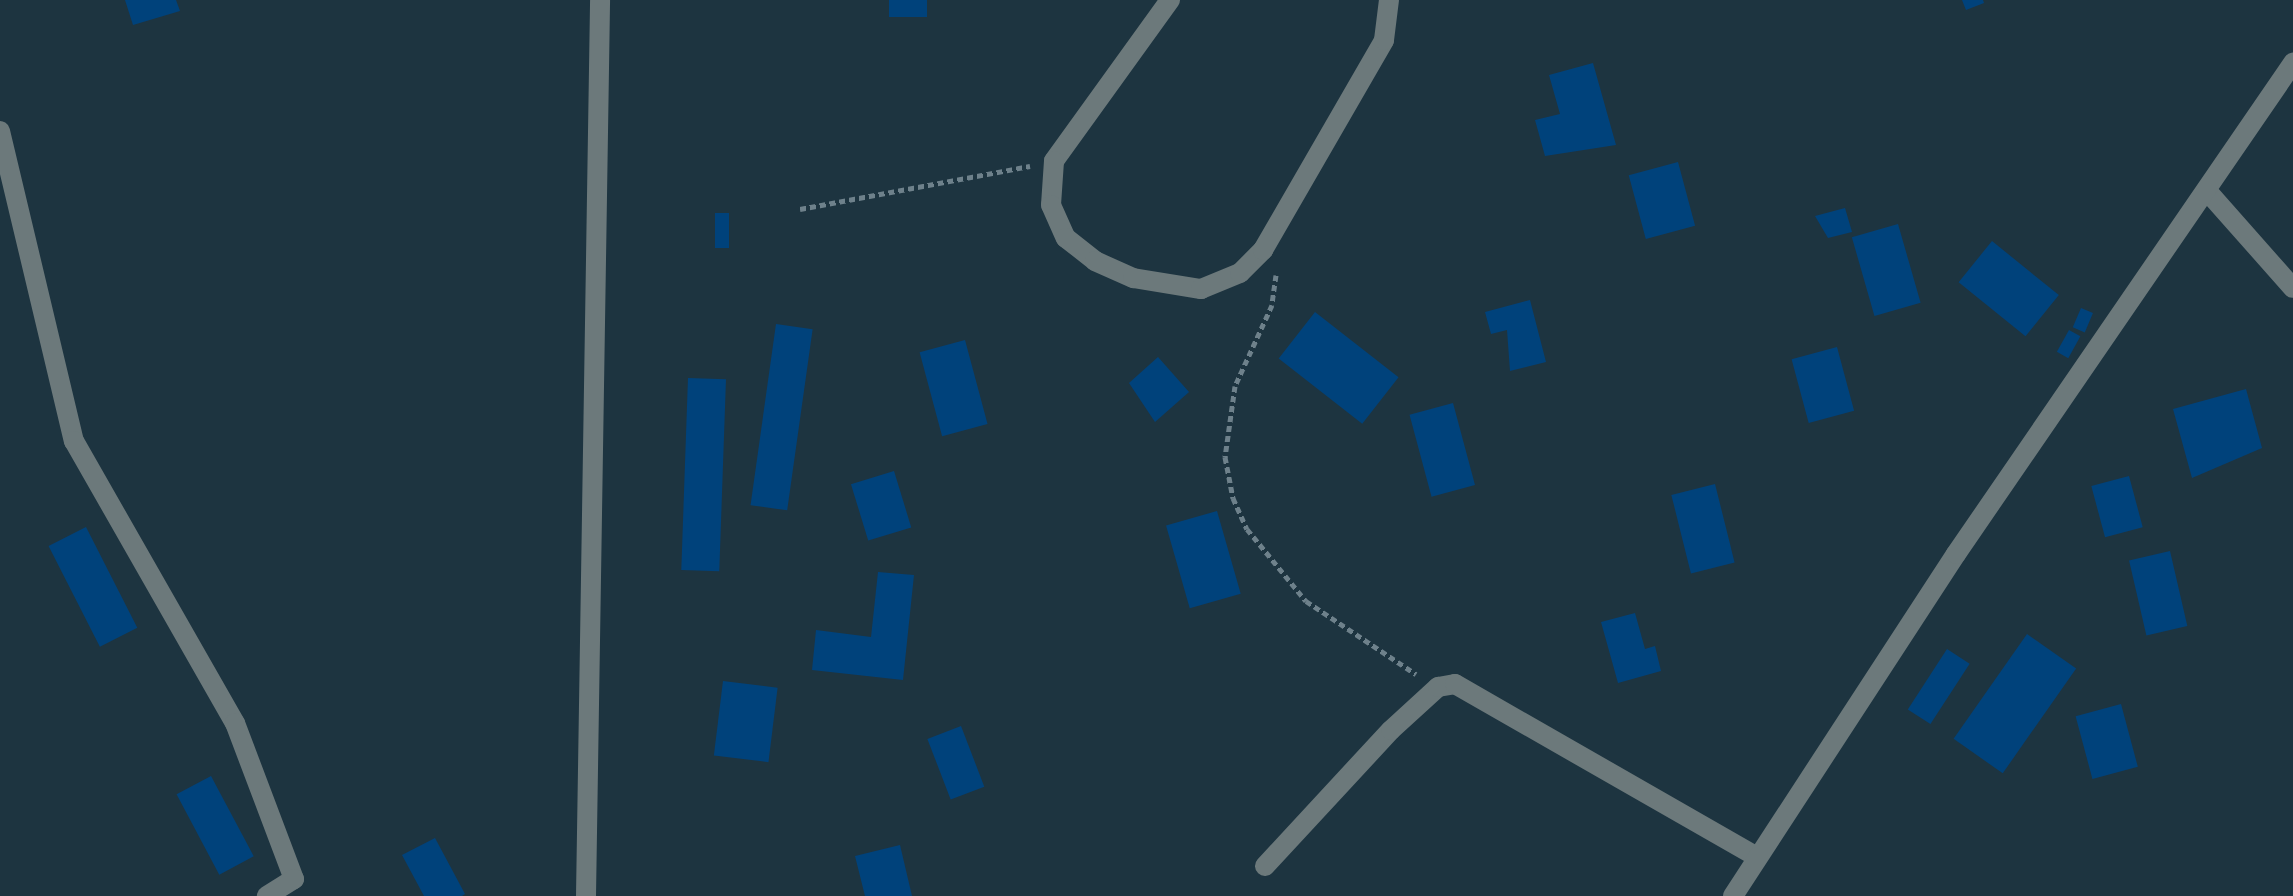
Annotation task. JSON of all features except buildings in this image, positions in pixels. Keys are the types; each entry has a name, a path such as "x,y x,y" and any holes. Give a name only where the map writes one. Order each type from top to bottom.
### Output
{"street":[{"path":"586,896 600,0"},
{"path":"1170,0 1054,161 1051,205 1066,238 1120,272 1201,289 1240,273 1263,250 1384,40 1389,0"},
{"path":"1733,896 1956,554 2208,192 2293,63"},
{"path":"0,131 74,441 235,723 294,879 267,896"},
{"path":"2208,192 2293,288"},
{"path":"1265,866 1438,687 1471,690 1757,857"}],"path":[{"path":"800,209 1054,161"},
{"path":"1263,250 1278,278 1235,386 1225,457 1233,498 1247,529 1306,601 1438,687"}]}
